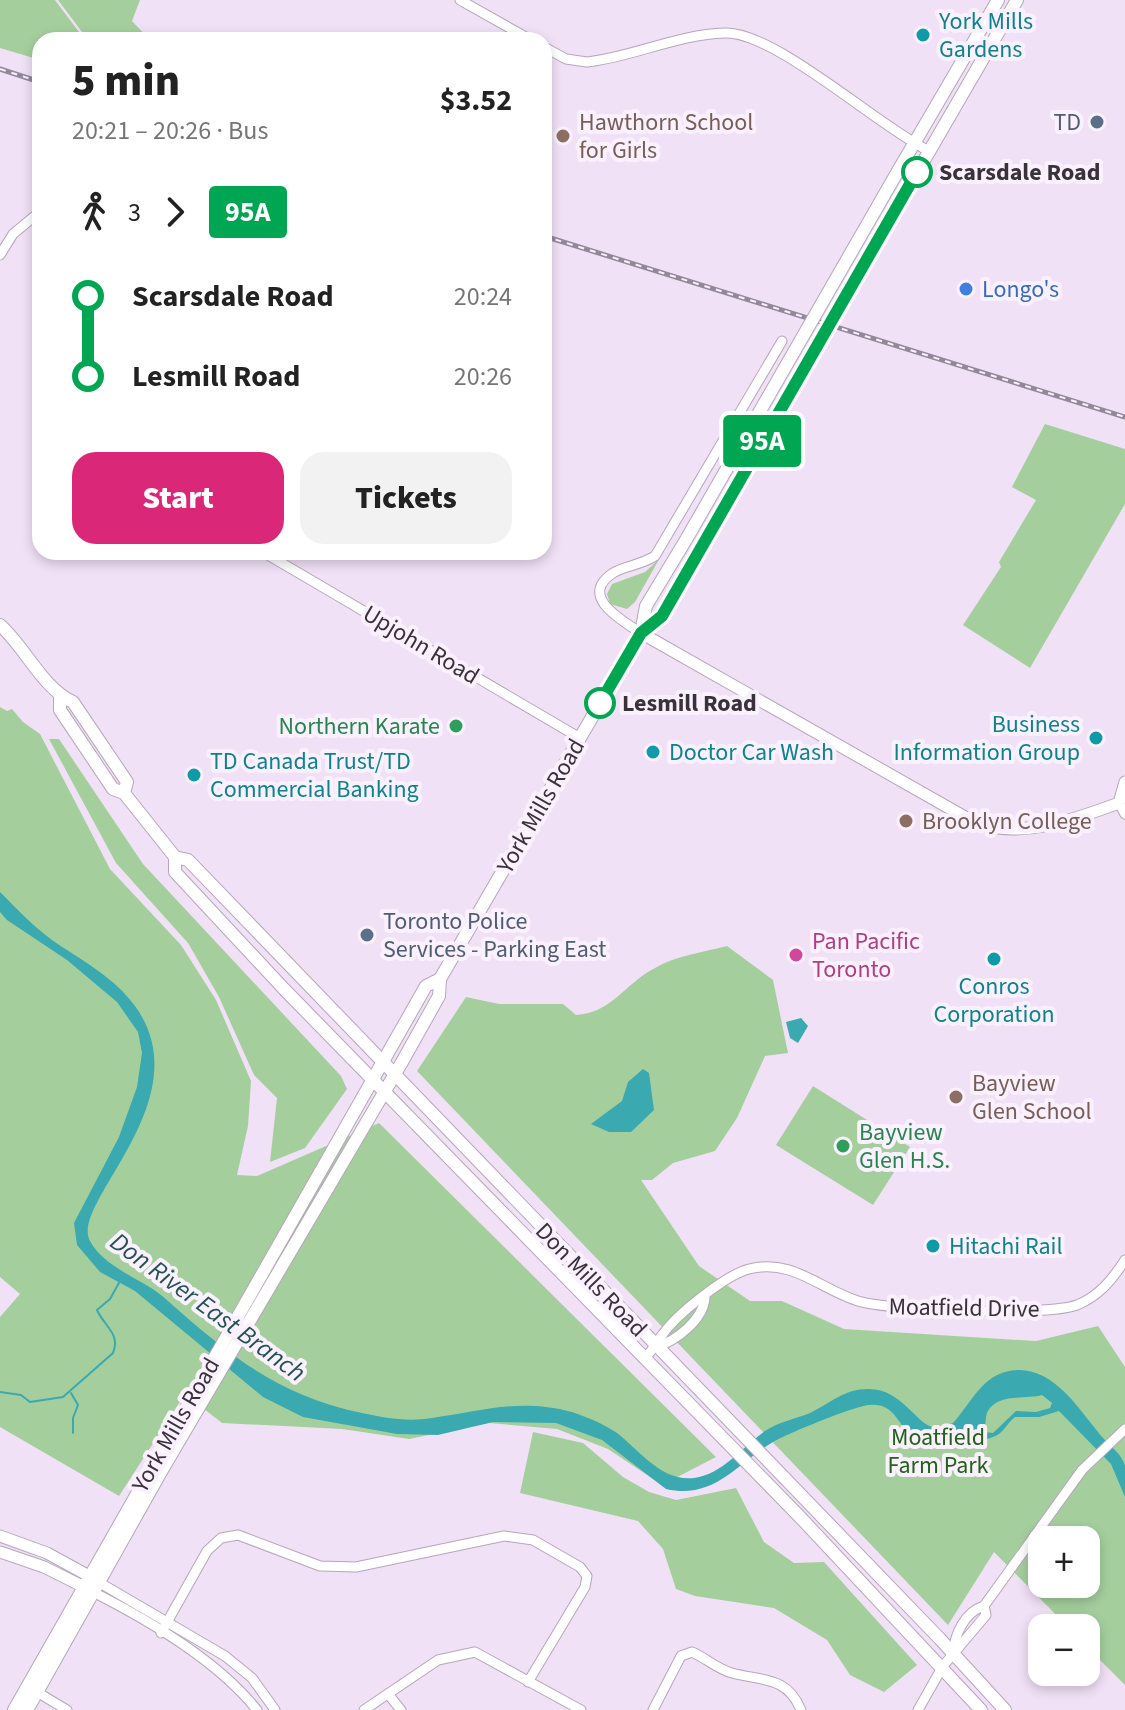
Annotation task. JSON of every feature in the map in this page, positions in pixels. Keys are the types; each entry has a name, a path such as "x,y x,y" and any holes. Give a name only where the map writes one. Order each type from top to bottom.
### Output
{"main road":[{"name":"York Mills Road","path":"14,1710 246,1317 394,1076 439,996 440,979 641,633 646,606 998,0"},
{"name":"York Mills Road","path":"641,633 662,616 1017,0"},
{"name":"Don Mills Road","path":"0,625 18,640 60,697 60,710 113,789 124,793 175,857 188,860 1005,1710"},
{"name":"Don Mills Road","path":"175,857 175,872 269,972 800,1517 981,1710"},
{"path":"207,906 220,894"},
{"path":"269,972 284,961"},
{"name":"York Mills Road","path":"246,1317 426,986 440,979"},
{"name":"York Mills Road","path":"27,1710 91,1584"}],"street":[{"path":"460,0 517,32"},
{"path":"552,51 566,59 587,62 710,34 745,35 774,47 914,144 929,151"},
{"path":"0,255 13,234 32,218"},
{"path":"782,341 655,556 637,567 613,573 602,585 599,597 605,609 641,633 979,825 1029,830 1122,808 1125,782"},
{"name":"Upjohn Road","path":"277,560 580,738"},
{"name":"Moatfield Drive","path":"645,1358 656,1347 663,1333 694,1301 705,1298 738,1273 773,1266 790,1269 841,1294 878,1306 1050,1310 1091,1298 1105,1287 1125,1260"},
{"path":"918,1710 943,1666 986,1615 984,1606 1082,1470 1125,1429"},
{"path":"161,1633 207,1551 221,1538 238,1535 320,1566 356,1567 504,1536 533,1540 580,1567 587,1576 585,1587 528,1682"},
{"path":"0,1536 47,1553 161,1633 213,1664 239,1687 257,1710"},
{"path":"0,1552 91,1584 167,1622 225,1656 252,1678 275,1710"},
{"path":"364,1710 438,1660 475,1652 581,1710"},
{"path":"653,1710 681,1656 692,1652 733,1673 777,1681 792,1694 801,1710"},
{"path":"37,1692 67,1710"},
{"path":"388,1694 401,1710"}],"green space":[{"path":"0,0 55,0 79,32 32,32 32,58 0,48"},
{"path":"58,0 140,0 132,21 142,32 82,32"},
{"path":"1045,424 1125,449 1125,504 1030,668 963,625 1001,567 999,562 1036,500 1012,487"},
{"path":"675,531 635,602 627,609 610,604 607,594 612,584 645,572 657,561"},
{"path":"0,707 7,711 12,709 40,734 110,869 181,945 216,1000 251,1081 248,1126 237,1175 257,1176 379,1123 716,1457 662,1485 608,1449 557,1429 489,1423 409,1439 342,1429 222,1423 185,1394 119,1496 0,1427 0,1317 20,1294 0,1277"},
{"path":"49,739 59,739 143,864 341,1076 347,1089 305,1148 270,1162 277,1098 254,1075 219,997 188,943 116,863"},
{"name":"Moatfield Farm Park","path":"727,946 773,980 788,1053 765,1056 737,1118 715,1151 673,1163 652,1180 641,1180 699,1266 750,1301 782,1301 844,1329 1036,1341 1098,1326 1125,1367 1125,1685 1100,1660 1100,1614 1055,1614 1039,1598 1100,1598 1100,1526 1028,1526 1028,1586 994,1552 948,1625 417,1071 466,997 499,1004 563,1004 576,1015 588,1013 609,1003 644,974 681,957"},
{"name":"Bayview Glen H.S.","path":"813,1086 910,1147 873,1205 776,1145"},
{"path":"533,1432 583,1443 623,1477 649,1492 676,1500 736,1488 764,1542 794,1563 824,1562 917,1665 884,1692 850,1675 827,1640 774,1608 695,1596 676,1589 663,1549 638,1521 520,1493"}],"water":[{"name":"Don River East Branch","path":"0,892 45,935 117,986 135,1006 152,1042 154,1077 145,1112 98,1201 89,1224 90,1241 106,1260 159,1293 235,1356 280,1385 332,1406 397,1419 423,1419 518,1406 572,1412 617,1433 662,1470 682,1478 694,1478 723,1466 770,1428 810,1413 852,1391 868,1389 890,1394 927,1425 938,1427 953,1423 976,1394 996,1376 1020,1370 1035,1373 1059,1387 1117,1452 1125,1466 1125,1497 1111,1464 1059,1411 1039,1417 1015,1417 1000,1433 985,1440 939,1444 911,1436 894,1414 884,1407 862,1406 773,1442 712,1484 683,1491 666,1489 602,1440 556,1423 493,1422 438,1435 397,1434 303,1417 263,1397 135,1291 100,1272 77,1245 74,1223 119,1137 137,1087 142,1053 138,1032 117,1002 67,960 7,920 0,912","holes":["1042,1395 1052,1403 1050,1408 1036,1412 1016,1411 993,1433 984,1432 987,1413 992,1406 1005,1399"]},
{"path":"801,1018 808,1026 798,1043 790,1038 786,1022"},
{"path":"643,1069 649,1073 654,1110 631,1132 609,1132 591,1124 622,1101 628,1082"}],"waterway":[{"path":"0,1392 21,1395 30,1402 63,1397 113,1353 113,1335 97,1310 110,1299 120,1281"},
{"path":"71,1393 78,1405 73,1418 73,1433"}],"railway":[{"path":"0,69 32,79"},
{"path":"552,238 1125,417"}],"bus line":[{"name":"95A","path":"600,703 641,633 662,616 917,172"}],"place":[{"name":"York Mills Gardens","path":"923,35"},
{"name":"TD","path":"1097,122"},
{"name":"Hawthorn School for Girls","path":"563,136"},
{"name":"Scarsdale Road","path":"917,172"},
{"name":"Longo's","path":"966,289"},
{"name":"Lesmill Road","path":"600,703"},
{"name":"Northern Karate","path":"456,726"},
{"name":"Business Information Group","path":"1096,738"},
{"name":"Doctor Car Wash","path":"653,752"},
{"name":"TD Canada Trust/TD Commercial Banking","path":"194,775"},
{"name":"Brooklyn College","path":"906,821"},
{"name":"Toronto Police Services - Parking East","path":"367,935"},
{"name":"Pan Pacific Toronto","path":"796,955"},
{"name":"Conros Corporation","path":"994,959"},
{"name":"Bayview Glen School","path":"956,1097"},
{"name":"Bayview Glen H.S.","path":"843,1146"},
{"name":"Hitachi Rail","path":"933,1246"}]}
